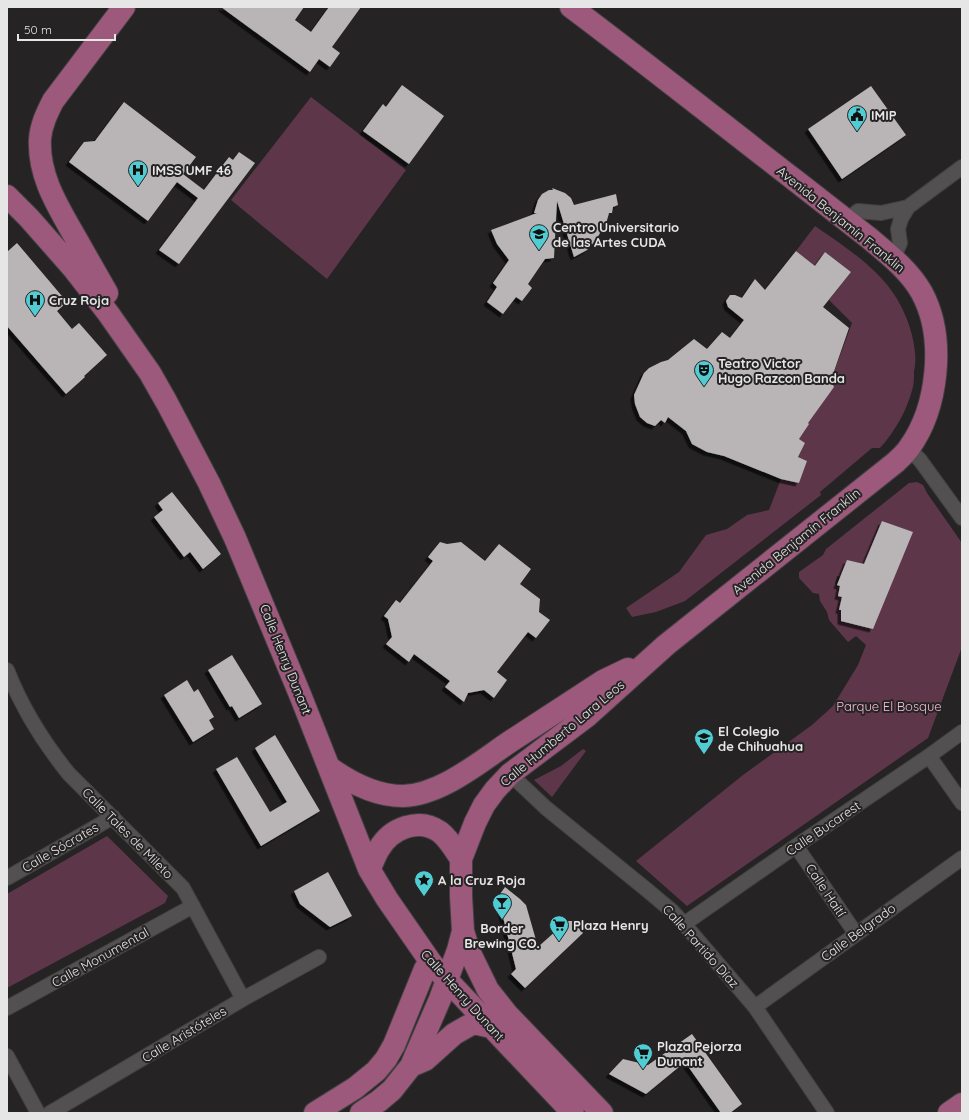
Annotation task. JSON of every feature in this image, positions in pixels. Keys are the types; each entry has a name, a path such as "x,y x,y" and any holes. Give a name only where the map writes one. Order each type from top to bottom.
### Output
{"main road":[{"path":"108,313 108,296 57,206 46,182 41,159 40,137 44,118 53,101 124,7"},
{"name":"Avenida Benjamín Franklin","path":"571,7 677,88 893,258 909,275 922,293 929,311 937,348 936,375 930,402 921,427 909,449 896,462 650,658"},
{"name":"Calle Henry Dunant","path":"7,196 29,218 73,268 108,313 150,373 209,483 256,586 370,869 387,899 432,964 573,1113"},
{"path":"330,768 349,782 373,791 403,796 422,793 455,778 603,681 650,658"},
{"name":"Calle Humberto Lara Leos","path":"361,1113 392,1090 411,1066 447,980 463,931 461,859 475,823 484,805 495,790 510,774 586,717 650,658"},
{"path":"370,869 379,848 390,836 401,828 417,825 431,826 442,833 461,859"},
{"name":"Calle Henry Dunant","path":"463,931 469,951 488,990 507,1014 602,1113"},
{"path":"315,1113 355,1088 376,1071 386,1059 394,1045 425,969 432,964"},
{"path":"411,1066 425,1060 454,1034 474,1023 491,1027"},
{"path":"949,1113 962,1104"}],"street":[{"path":"847,221 858,211 881,213 908,206 962,167"},
{"path":"893,258 900,244 898,229 901,219 908,206"},
{"path":"881,213 889,225 898,229"},
{"path":"909,449 920,460 962,518"},
{"name":"Calle Tales de Mileto","path":"7,670 14,688 36,730 52,754 69,774 183,888 243,999"},
{"name":"Calle Bucarest","path":"684,924 962,732"},
{"path":"929,756 962,803"},
{"name":"Calle Partido Díaz","path":"510,774 546,808 672,911 755,1007 827,1113"},
{"name":"Calle Sócrates","path":"7,878 113,817"},
{"name":"Calle Haití","path":"796,846 856,934"},
{"name":"Calle Belgrado","path":"755,1007 962,858"},
{"name":"Calle Monumental","path":"7,1008 193,906"},
{"name":"Calle Aristóteles","path":"50,1113 243,999 320,956"},
{"path":"7,1056 38,1113"}],"green space":[{"path":"311,97 406,170 327,279 231,200"},
{"path":"815,226 875,271 889,287 900,304 912,333 915,358 913,387 904,412 896,427 880,448 872,448 820,492 821,495 685,601 656,612 632,617 626,608 679,572 706,535 727,529 747,515 769,510 781,479 799,483 807,461 798,457 805,443 795,437 791,410 834,387 831,380 852,323 829,300 851,272 825,252 815,266 796,251"},
{"name":"Parque El Bosque","path":"917,482 923,485 962,543 962,647 928,738 687,906 636,861 743,775 812,725 833,706 858,665 866,645 856,636 848,642 829,620 827,612 820,601 819,594 813,593 799,578 799,572 823,555 826,549 909,483","holes":["882,521 912,532 845,610 839,610 841,602 844,602 845,598 838,596 839,589 843,586 835,584 837,576 840,577 864,564"]},
{"path":"583,749 586,751 552,797 534,780 561,766"},
{"path":"107,836 168,896 165,903 7,988 7,894"}],"building":[{"path":"221,7 304,7 295,20 311,32 329,7 361,7 332,47 340,53 330,67 319,59 310,72"},
{"path":"402,85 444,116 409,164 363,131 383,104 386,107"},
{"name":"IMIP","path":"871,86 906,135 842,179 808,129"},
{"name":"IMSS UMF 46","path":"124,102 196,157 183,174 204,190 229,157 233,160 239,152 255,163 179,264 159,250 198,198 177,182 148,221 69,162 84,142 95,141"},
{"name":"Centro Universitario de las Artes CUDA","path":"552,188 565,193 571,198 574,205 616,194 618,205 613,207 612,213 609,213 606,224 595,241 587,250 574,257 557,201 554,258 545,259 528,284 532,288 522,301 516,297 503,314 487,302 497,287 493,283 509,260 497,244 491,230 537,213 534,213 538,200 542,194 549,190 553,190"},
{"name":"Cruz Roja","path":"17,243 67,302 57,311 72,329 79,323 107,355 66,394 7,326 7,252"},
{"path":"796,251 815,266 825,252 851,272 823,307 849,328 831,380 834,387 808,423 809,424 799,439 805,443 798,457 807,461 799,483 781,479 724,456 707,452 692,444 686,431 668,417 665,423 661,420 655,426 647,423 640,417 635,404 634,395 644,373 649,368 668,360 694,339 707,349 722,332 730,338 744,320 728,307 726,301 730,295 735,295 742,298 755,279 765,290"},
{"path":"172,492 221,554 203,569 190,552 184,557 154,517 163,510 158,503"},
{"path":"882,521 913,532 873,629 841,621 841,610 839,610 842,597 838,596 840,586 837,585 847,560 864,564"},
{"path":"440,542 447,544 461,542 485,561 499,544 531,569 520,584 540,599 539,612 550,620 536,638 528,632 497,672 507,680 494,698 484,690 468,693 464,702 445,687 450,681 414,654 409,662 386,644 392,637 388,619 384,616 396,600 400,603 433,561 428,557"},
{"path":"232,655 262,704 239,718 232,706 230,707 208,670"},
{"path":"187,680 194,692 198,689 214,717 209,720 214,729 193,742 164,695"},
{"path":"275,735 320,811 261,846 216,769 237,757 270,812 287,802 255,748"},
{"path":"328,872 352,916 330,927 300,904 294,891"},
{"name":"Plaza Henry","path":"505,887 526,905 538,947 567,921 573,921 583,933 525,988 511,974 516,969 498,897"},
{"name":"Plaza Pejorza Dunant","path":"692,1034 742,1104 730,1113 721,1113 685,1062 646,1094 609,1074 623,1059 648,1065"}],"place":[{"name":"IMIP","path":"857,132"},
{"name":"IMSS UMF 46","path":"138,187"},
{"name":"Centro Universitario de las Artes CUDA","path":"539,251"},
{"name":"Cruz Roja","path":"35,317"},
{"name":"Teatro Victor Hugo Razcon Banda","path":"704,387"},
{"name":"El Colegio de Chihuahua","path":"704,755"},
{"name":"A la Cruz Roja","path":"424,897"},
{"name":"Border Brewing CO.","path":"502,920"},
{"name":"Plaza Henry","path":"559,942"},
{"name":"Plaza Pejorza Dunant","path":"643,1070"}]}
